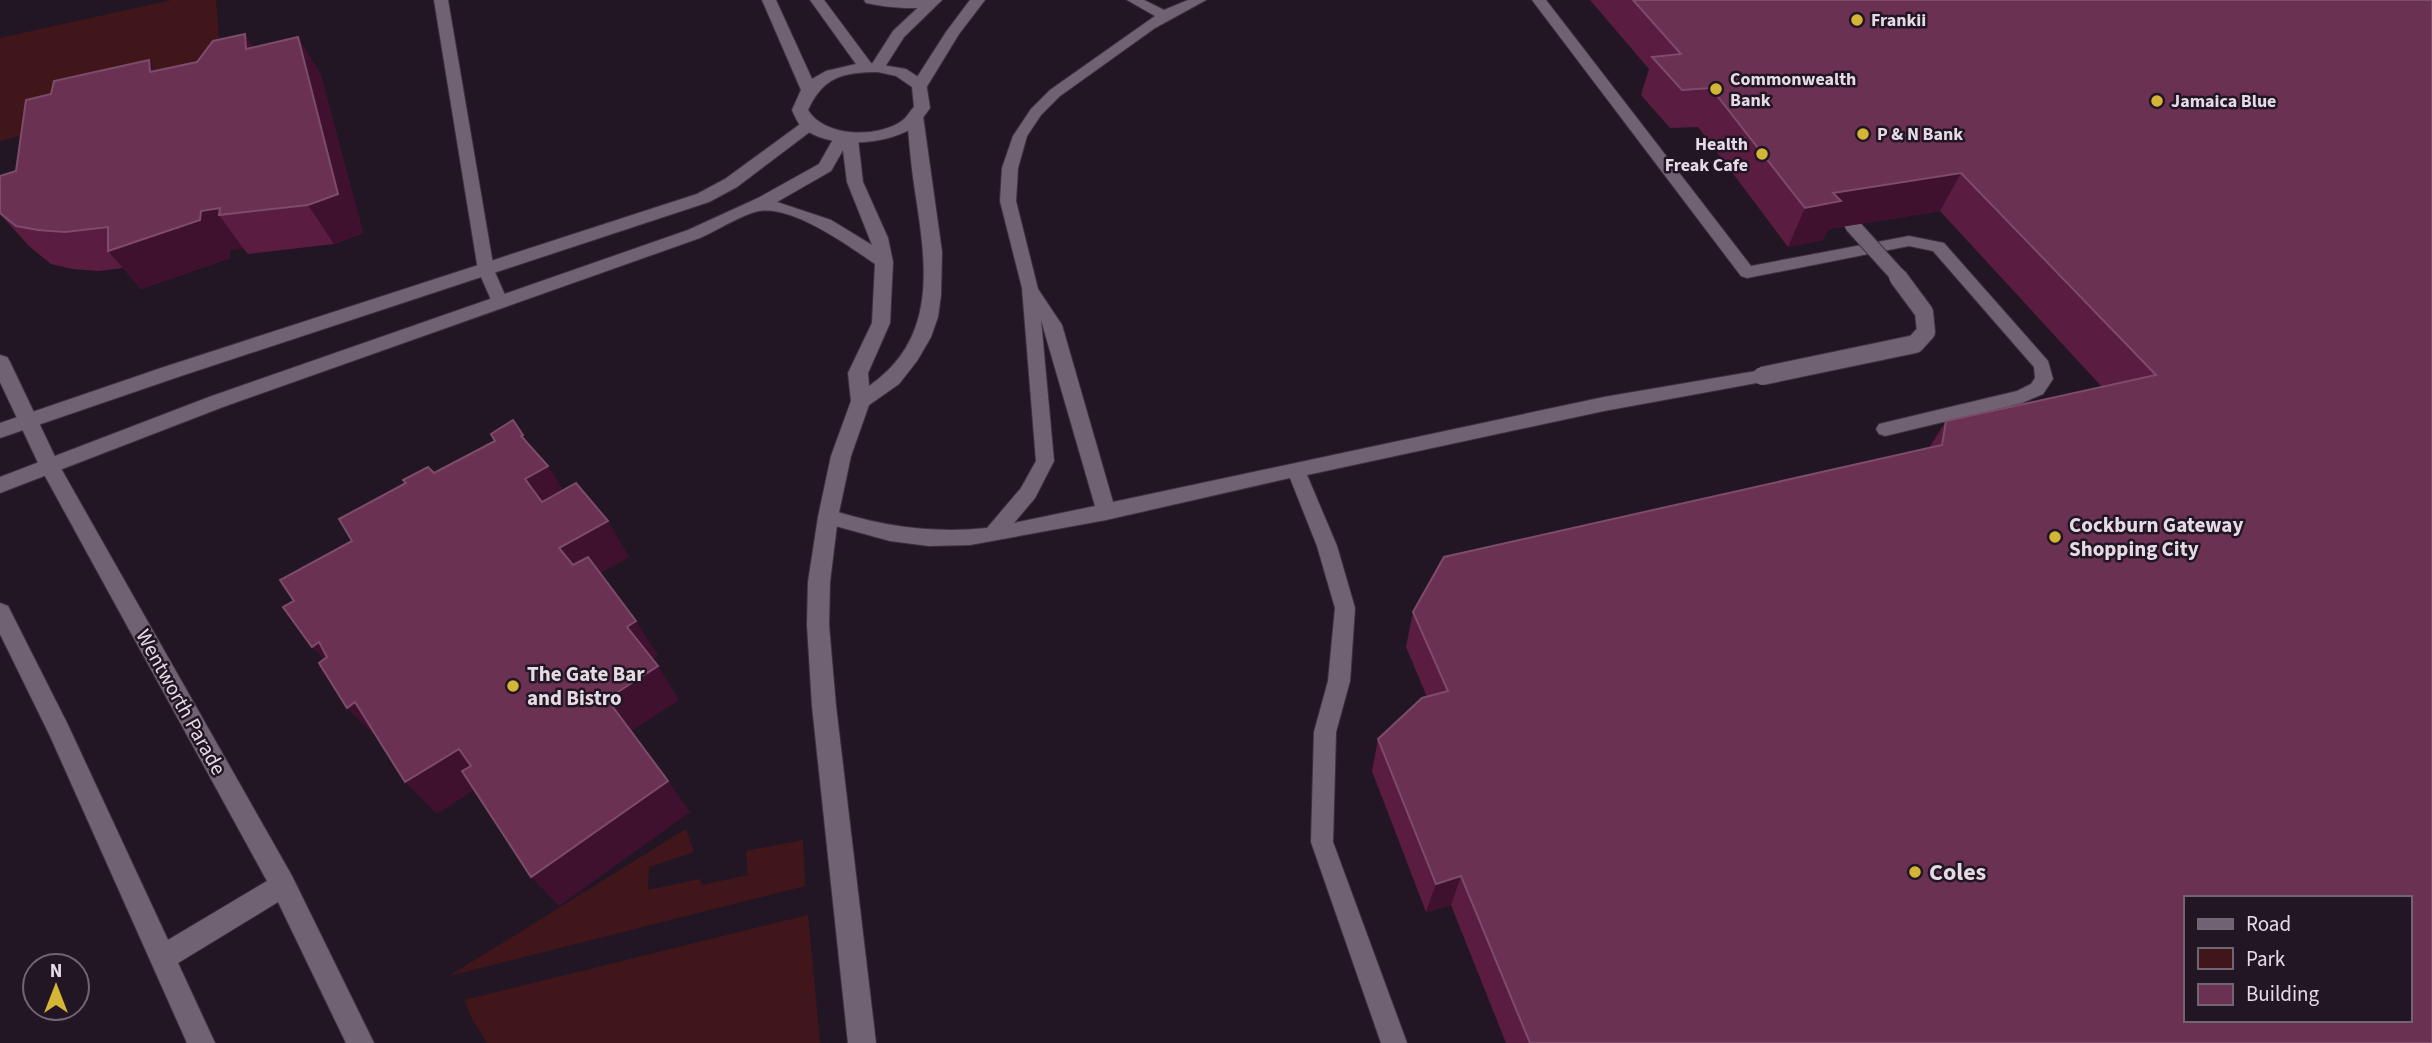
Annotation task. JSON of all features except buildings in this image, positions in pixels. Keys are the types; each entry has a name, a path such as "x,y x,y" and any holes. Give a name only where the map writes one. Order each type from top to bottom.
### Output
{"street":[{"path":"769,0 809,90"},
{"path":"817,0 872,67"},
{"path":"871,0 892,4 934,0"},
{"path":"872,67 898,34 934,0"},
{"path":"920,85 953,32 978,0"},
{"path":"861,401 895,376 913,352 931,312 935,286 933,234 925,197 915,116 923,98 920,85 901,72 872,67 833,74 809,90 802,100 800,110 809,125 829,136 846,138 881,134 899,127 915,116"},
{"path":"0,431 171,372 704,198 731,183 809,125"},
{"path":"0,485 178,416 683,238 757,205 825,167 846,138"},
{"path":"846,138 855,182 869,208 884,262 881,323 858,373 861,401 841,456 828,517 819,582 818,625 824,706 862,1043"},
{"path":"757,205 795,210 817,219 884,262"},
{"name":"Wentworth Parade","path":"0,362 50,467 283,885 360,1043"},
{"path":"0,612 60,732 201,1043"},
{"path":"162,958 283,885"}],"lane":[{"path":"441,0 486,270 500,302"},
{"path":"1134,0 1165,16"},
{"path":"992,536 1028,493 1045,461 1030,288 1008,201 1010,168 1020,136 1027,122 1055,93 1165,16 1199,0"},
{"path":"1538,0 1747,272 1909,241 1938,247 2042,365 2044,379 2037,389 2022,396 1885,429"},
{"path":"828,517 872,532 900,537 955,540 992,536 1604,404 1762,376 1915,344 1926,332 1924,312 1912,292 1852,225"},
{"path":"1030,288 1054,325 1106,512"},
{"path":"1296,471 1332,560 1345,608 1339,681 1325,732 1322,842 1394,1043"}],"green space":[{"path":"172,0 216,0 220,50 251,45 69,123 0,141 0,38"},
{"path":"686,829 694,852 649,867 648,890 700,879 702,885 748,875 746,851 803,840 805,886 449,976"},
{"path":"808,915 820,1043 487,1043 464,1000"}],"place":[{"name":"Frankii","path":"1857,20"},
{"name":"Commonwealth Bank","path":"1716,89"},
{"name":"Jamaica Blue","path":"2157,101"},
{"name":"P & N Bank","path":"1863,134"},
{"name":"Health Freak Cafe","path":"1762,154"},
{"name":"Cockburn Gateway Shopping City","path":"2055,537"},
{"name":"The Gate Bar and Bistro","path":"513,686"},
{"name":"Coles","path":"1915,872"}]}
